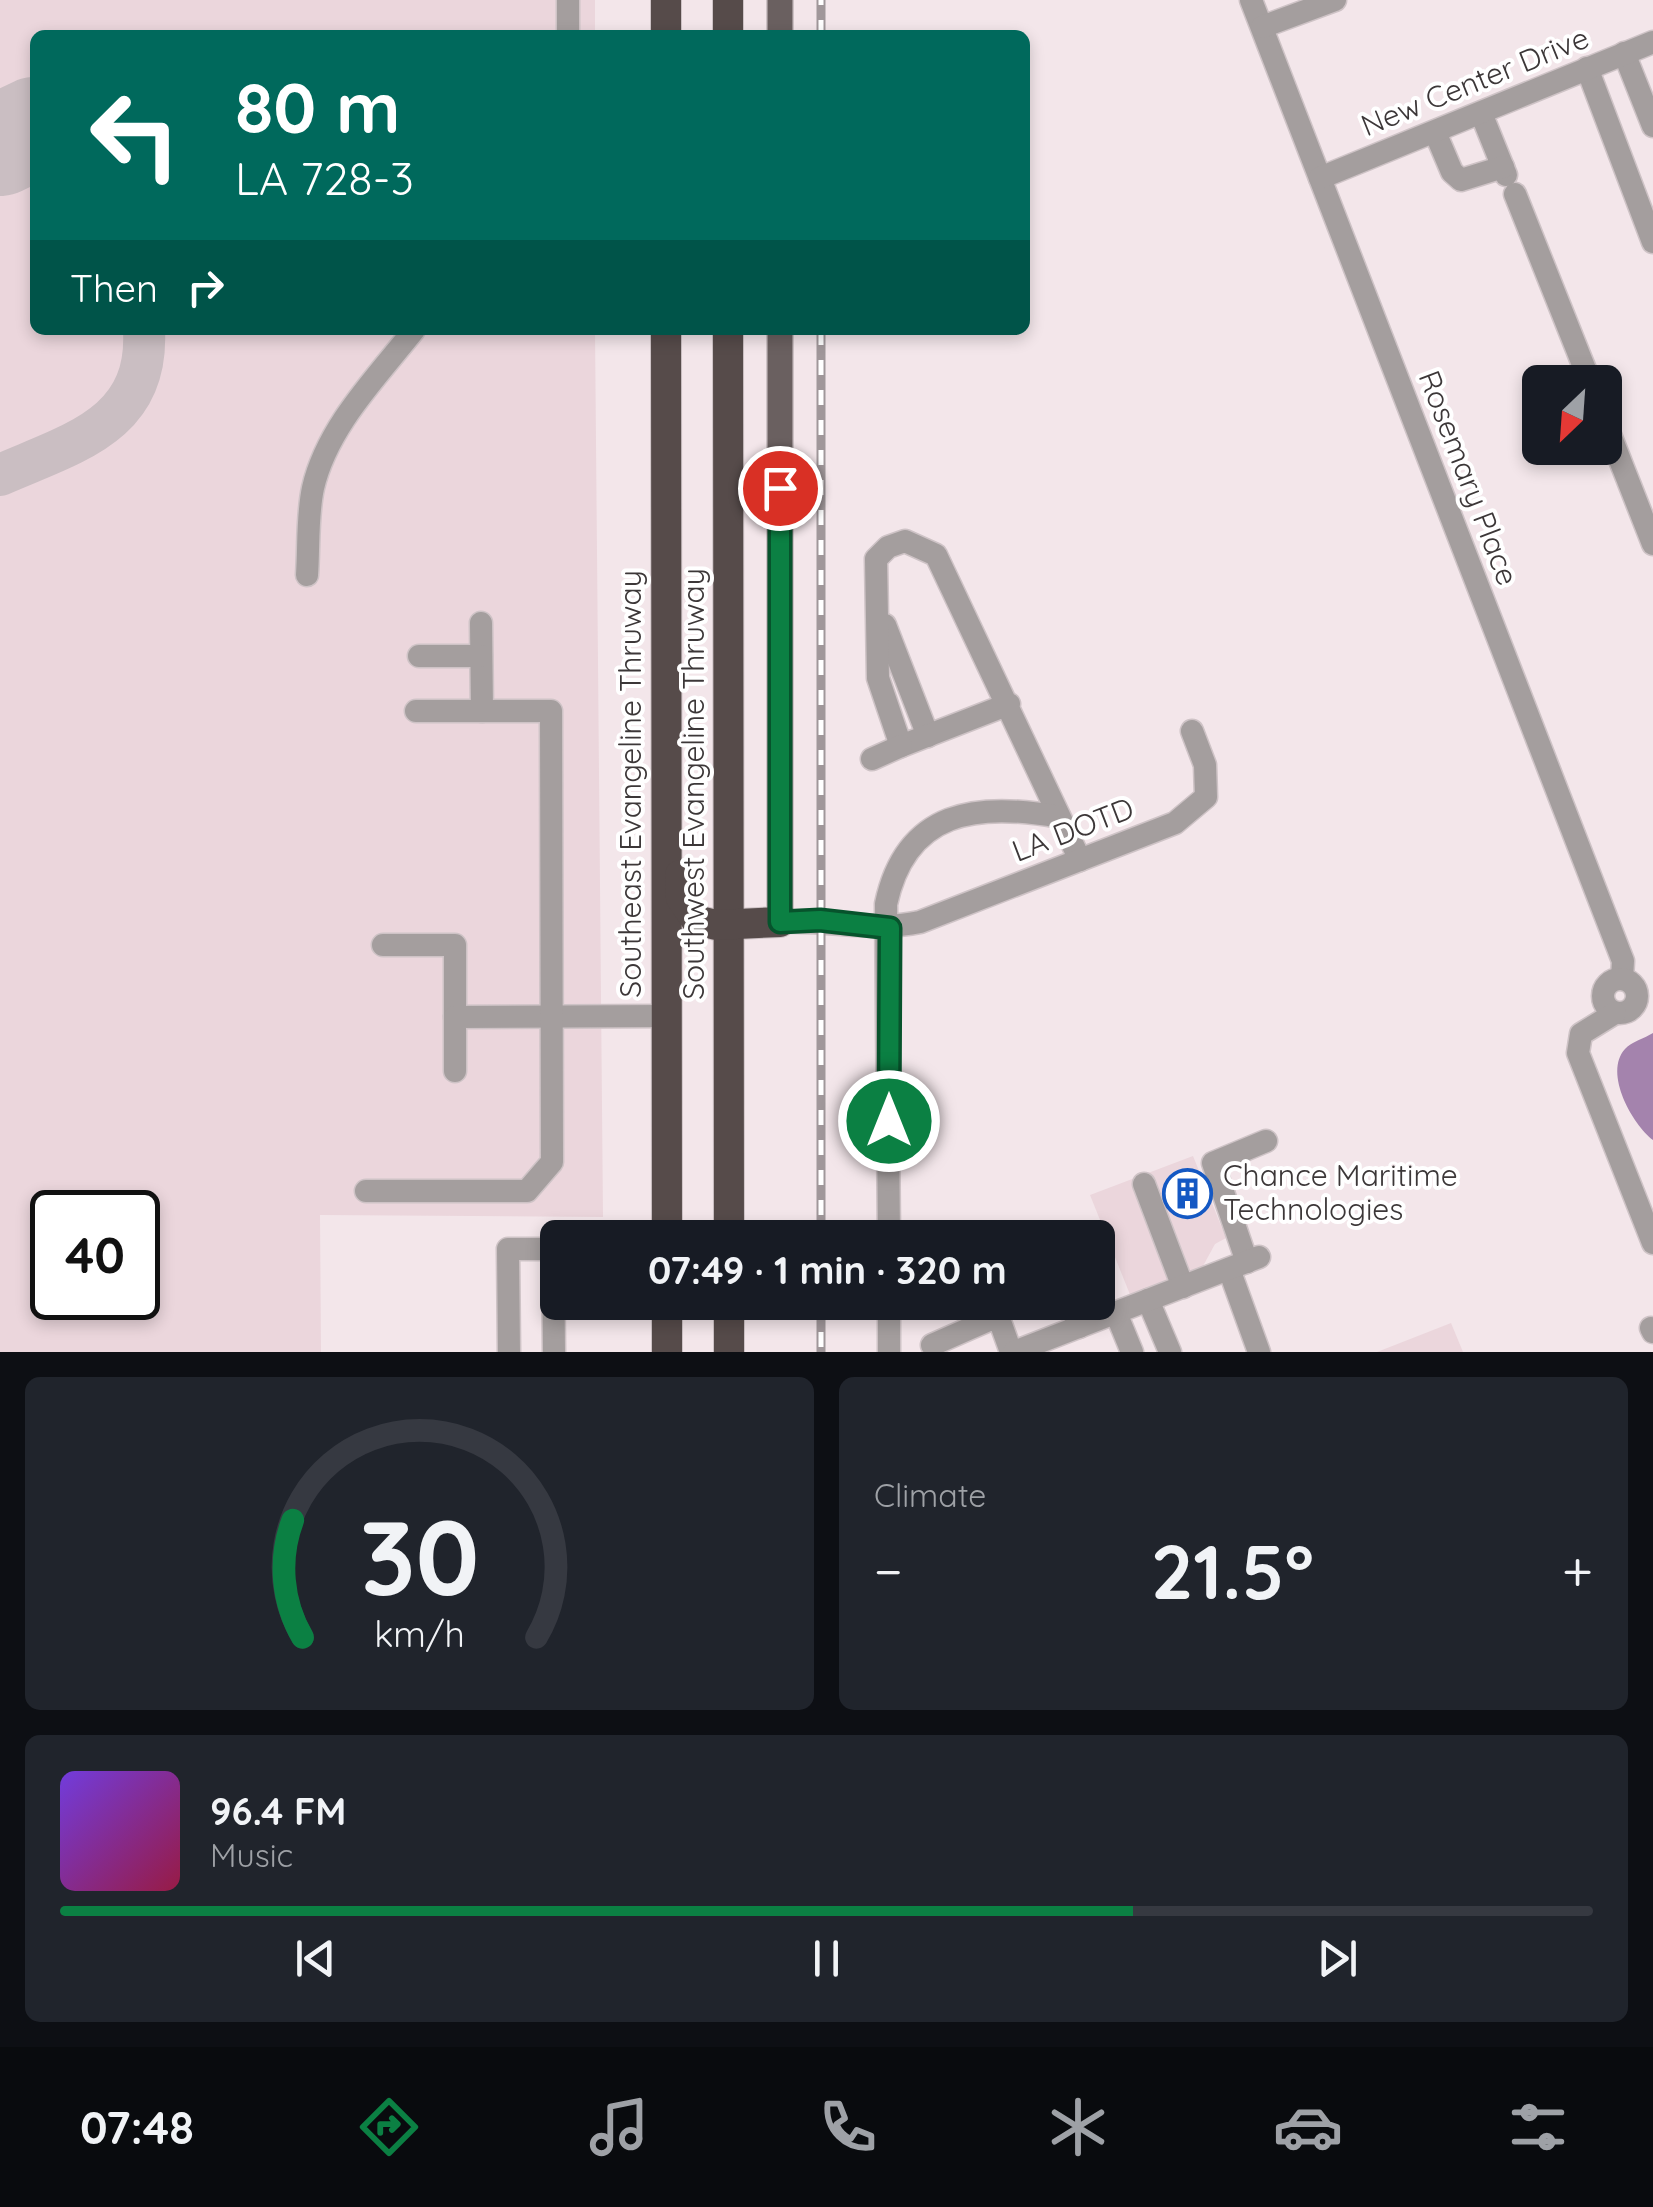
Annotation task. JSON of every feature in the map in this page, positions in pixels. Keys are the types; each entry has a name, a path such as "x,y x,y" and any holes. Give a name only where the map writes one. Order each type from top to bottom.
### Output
{"highway":[{"path":"666,0 666,30"},
{"path":"728,0 728,30"},
{"name":"Southeast Evangeline Thruway","path":"666,335 667,1220"},
{"name":"Southwest Evangeline Thruway","path":"728,335 729,1220"},
{"path":"666,840 689,914 704,924 780,922"},
{"path":"729,856 748,899 761,914 780,922"},
{"path":"667,1320 667,1352"},
{"path":"728,1352 729,1320"}],"main road":[{"path":"780,0 780,30"},
{"path":"780,335 780,922"}],"street":[{"path":"568,0 568,30"},
{"name":"Rosemary Place","path":"1251,0 1623,961 1622,979 1607,985 1603,996 1606,1006 1615,1013 1581,1034 1578,1053 1650,1230"},
{"path":"1262,27 1335,0"},
{"name":"New Center Drive","path":"1320,178 1653,42"},
{"path":"1624,53 1653,126"},
{"path":"1586,68 1653,242"},
{"path":"1481,113 1583,365"},
{"path":"1435,132 1452,172 1461,180 1508,178"},
{"path":"307,574 313,488 322,460 344,420 410,335"},
{"path":"1622,465 1653,544"},
{"path":"901,746 878,678 880,612 876,558 888,547 905,541 936,555 1080,860"},
{"path":"880,612 928,736"},
{"path":"481,623 482,711"},
{"path":"419,656 481,656"},
{"path":"872,759 1009,704"},
{"path":"366,1191 527,1192 552,1162 551,711 416,711"},
{"name":"LA DOTD","path":"890,928 920,922 1176,823 1206,798 1205,764 1192,731"},
{"path":"889,1220 890,928 886,904 893,870 925,832 956,817 1006,808 1058,817"},
{"path":"780,922 820,920 890,928"},
{"path":"383,945 455,944 455,1071"},
{"path":"455,1017 667,1016"},
{"path":"1259,1352 1245,1262 1213,1163 1266,1141"},
{"path":"1144,1184 1183,1286"},
{"path":"509,1352 508,1249 552,1249 554,1352"},
{"path":"932,1345 998,1316 1012,1352 1245,1262"},
{"path":"1148,1300 1170,1352"},
{"path":"1116,1312 1132,1352"},
{"path":"889,1320 889,1352"},
{"path":"1077,1320 1080,1327"}],"shaded area":[{"path":"0,0 595,0 595,30 30,30 30,335 595,335 603,1217 320,1215 321,1352 0,1352"},
{"path":"1653,1033 1653,1140 1637,1123 1623,1098 1617,1071 1625,1049"},
{"path":"1193,1156 1226,1238 1215,1244 1203,1266 1194,1272 1131,1297 1115,1257 1115,1220 1100,1220 1090,1195"},
{"path":"1451,1323 1463,1352 1377,1352"}],"taxiway":[{"path":"0,475 79,440 120,409 134,388 142,362 144,335"}],"runway":[{"path":"0,145 30,130"}],"railway":[{"path":"821,0 821,30"},
{"path":"821,335 821,1220"},
{"path":"821,1320 821,1352"}],"place":[{"name":"Chance Maritime Technologies","path":"1188,1193"}],"route":[{"path":"780,488 780,922 820,920 890,928 889,1121"}]}
